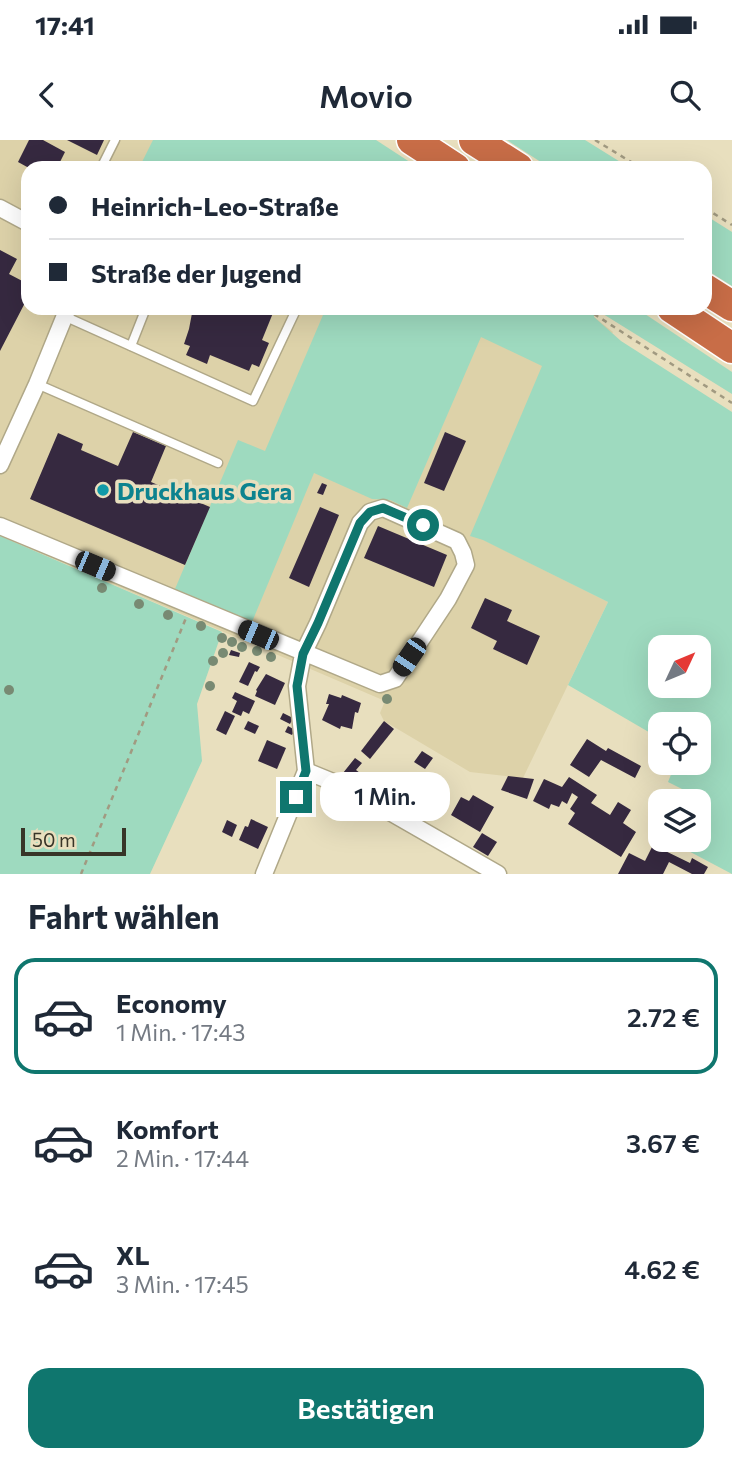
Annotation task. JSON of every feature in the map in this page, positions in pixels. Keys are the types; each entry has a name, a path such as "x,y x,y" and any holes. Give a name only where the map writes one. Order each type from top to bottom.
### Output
{"highway":[{"path":"411,140 444,161"},
{"path":"474,140 507,161"},
{"path":"712,293 732,306"},
{"path":"682,315 732,348"}],"street":[{"path":"0,208 21,219"},
{"path":"0,465 6,437 37,384 65,315"},
{"path":"0,526 303,654 380,684 395,678 466,565 457,541 383,508 370,512 360,523 303,654 297,686 306,771 264,874"},
{"path":"306,771 350,789 498,874"}],"lane":[{"path":"104,161 115,140"},
{"path":"72,315 131,346 253,401 294,315"},
{"path":"131,346 143,315"},
{"path":"37,384 218,463"}],"path":[{"path":"595,140 630,161"},
{"path":"712,212 732,225"},
{"path":"596,315 732,403"},
{"path":"81,874 191,607"}],"shaded area":[{"path":"0,140 345,140 378,161 21,161 21,315 594,315 613,332 484,540 608,602 523,778 470,772 384,721 380,713 385,701 0,536"}],"green space":[{"path":"153,140 376,140 408,161 142,161"},
{"path":"507,140 585,140 619,161 539,161"},
{"path":"712,219 732,232 732,286 712,273"},
{"path":"323,315 594,315 621,341 732,412 732,874 690,852 711,852 711,789 682,789 668,782 671,775 711,775 711,712 648,712 648,732 568,685 608,602 470,536 542,366 481,337 407,508 390,500 372,499 314,473 252,622 175,589 238,440 265,451"},
{"path":"605,315 646,315 732,372 732,394"},
{"path":"0,536 222,632 197,704 202,761 150,874 0,874"}],"building":[{"path":"29,140 43,140 65,152 60,161 18,162"},
{"path":"67,140 104,140 97,155"},
{"path":"0,250 17,259 9,274 21,280 21,310 0,351"},
{"path":"192,315 272,315 262,340 269,343 259,367 252,364 249,371 210,355 207,364 186,355 190,346 184,344"},
{"name":"Druckhaus Gera","path":"133,432 166,446 151,482 210,507 185,565 30,499 58,433 83,444 81,450 118,466"},
{"path":"445,432 466,441 444,491 424,483"},
{"path":"322,483 327,485 323,495 317,493"},
{"path":"320,507 339,515 309,587 289,578"},
{"path":"378,526 447,555 434,587 364,558"},
{"path":"485,598 512,610 507,621 540,636 527,665 493,649 497,641 471,628"},
{"path":"231,650 240,653 239,657 229,655"},
{"path":"249,662 260,667 248,686 239,682"},
{"path":"266,674 285,683 275,705 255,696"},
{"path":"235,692 255,701 249,714 243,711 241,716 232,712 237,701 232,698"},
{"path":"329,694 341,698 342,695 361,703 358,713 355,712 352,729 341,726 340,729 322,720 329,704 326,704"},
{"path":"225,711 235,716 226,735 216,730"},
{"path":"283,713 293,718 290,724 280,719"},
{"path":"248,721 259,726 255,734 244,729"},
{"path":"384,721 394,729 370,759 361,751"},
{"path":"288,726 295,730 292,735 285,732"},
{"path":"587,739 606,751 608,748 641,766 635,778 601,760 589,777 570,765"},
{"path":"267,740 286,748 277,769 258,761"},
{"path":"422,751 433,758 425,769 414,762"},
{"path":"355,758 362,763 356,770 360,773 350,786 339,778"},
{"path":"508,776 534,779 527,799 501,790"},
{"path":"569,777 597,795 591,803 610,815 618,802 631,810 623,823 636,832 621,857 568,824 575,813 570,809 578,797 572,793 567,804 562,801 559,807 551,804 549,809 533,801 544,779 562,787"},
{"path":"473,795 494,807 480,832 451,815 461,797 469,801"},
{"path":"251,819 268,827 258,849 239,840"},
{"path":"227,820 237,825 232,837 222,832"},
{"path":"482,833 497,842 488,856 473,847"},
{"path":"650,852 667,852 690,863 692,858 708,867 704,874 692,874 669,862 663,874 618,874 629,853 645,861"}],"place":[{"name":"Druckhaus Gera","path":"103,490"}],"route":[{"path":"296,797 306,771 297,686 303,654 360,523 370,512 383,508 423,525"}]}
